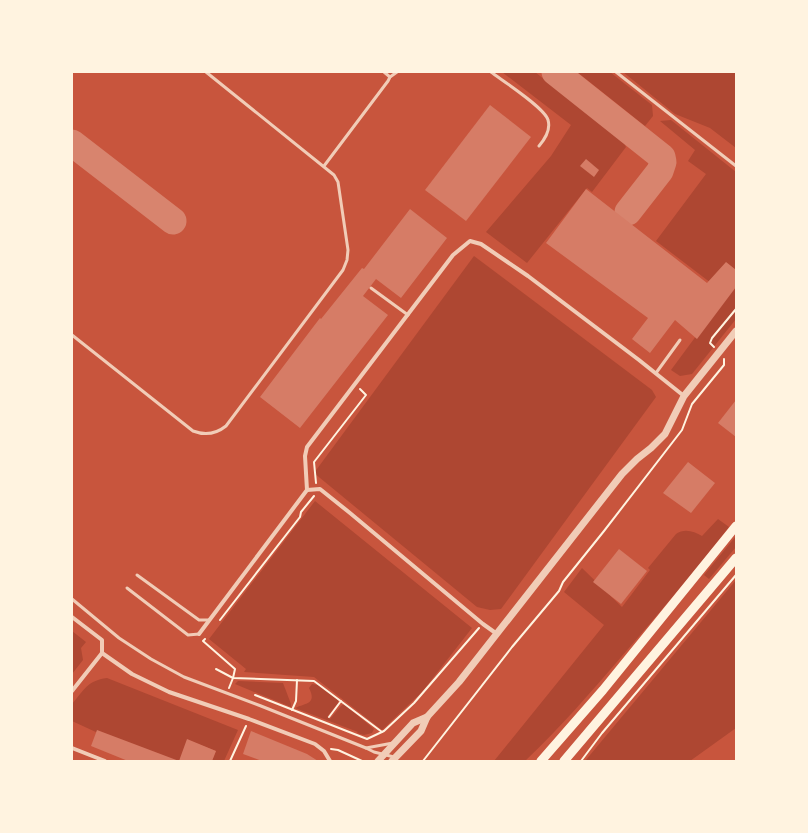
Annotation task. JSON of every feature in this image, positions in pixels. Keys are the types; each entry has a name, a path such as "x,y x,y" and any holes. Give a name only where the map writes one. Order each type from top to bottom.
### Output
{"main road":[{"path":"541,761 603,690 736,526"},
{"path":"564,761 736,558"}],"street":[{"path":"198,634 307,490 305,456 307,447 454,255 470,241 481,244 528,276 684,396"},
{"path":"378,761 413,723 427,716 459,682 622,474 665,434 684,396 736,330"},
{"path":"307,490 320,489 497,634"},
{"path":"72,617 102,640 102,653 72,691"},
{"path":"102,653 132,674 169,692 249,719 315,744 324,752 330,761"},
{"path":"393,759 421,731 427,716"},
{"path":"72,748 105,761"}],"lane":[{"path":"72,335 193,431 201,434 209,434 219,431 226,426 343,270 347,260 348,250 338,182 334,175 206,72"},
{"path":"384,72 390,77"},
{"path":"324,166 388,82 390,77 397,72"},
{"path":"491,72 547,115 549,122 548,129 545,138 539,146"},
{"path":"616,72 736,166"},
{"path":"372,288 408,315"},
{"path":"656,373 680,340"},
{"path":"137,575 199,620 210,620"},
{"path":"127,588 188,635 198,634"},
{"path":"72,600 119,638 151,659 184,677 393,759"},
{"path":"366,748 396,742"}],"path":[{"path":"218,623 320,489 315,482 314,462 366,395 355,384"},
{"path":"423,761 512,647 559,591 563,582 682,430 692,404"},
{"path":"580,761 736,575"},
{"path":"255,695 367,739 382,732 414,703 483,624"},
{"path":"208,635 203,641 236,668 233,678 314,681 382,732"},
{"path":"292,710 296,702 297,680"},
{"path":"329,718 341,701"},
{"path":"230,761 249,719"},
{"path":"324,752 330,749 338,750 362,761"}],"shaded area":[{"path":"502,72 535,72 624,143 626,147 592,192 587,188 527,263 486,232 551,156 571,125"},
{"path":"577,72 610,72 652,105 653,116 645,126"},
{"path":"623,72 736,72 736,148 710,128 675,114"},
{"path":"671,120 736,172 736,270 727,263 711,283 656,241 706,174 688,161 695,150 660,121"},
{"path":"474,256 652,390 656,397 501,609 490,610 477,607 314,473"},
{"path":"736,282 736,319 692,374 680,376 671,370"},
{"path":"315,501 472,628 422,692 382,730 314,677 244,672 246,669 209,639"},
{"path":"718,519 729,527 663,608 563,723 525,761 494,761 604,625 564,592 582,568 622,607 650,570 648,568 676,534 682,531 689,531 702,536"},
{"path":"736,536 736,547 709,579 704,575"},
{"path":"736,580 736,728 690,761 585,761"},
{"path":"72,631 86,642 81,648 83,660 72,674"},
{"path":"107,678 238,730 224,761 212,761 216,751 190,741 182,761 173,761 98,733 72,721 72,704 87,686 100,679"},
{"path":"238,681 283,683 291,707 235,684"},
{"path":"312,684 318,685 338,700 338,703 327,717 330,719 344,704 374,729 372,733 364,735 357,733 358,732 295,708 306,704 311,700 312,697 309,688"}],"building":[{"path":"490,105 531,137 466,221 425,190"},
{"path":"586,159 599,170 594,177 580,166"},
{"path":"586,189 707,283 726,262 736,270 736,287 697,339 675,320 650,353 632,339 648,318 546,243"},
{"path":"410,209 447,238 401,298 376,279 363,296 388,315 300,428 260,397 320,318 321,319 362,268 364,269"},
{"path":"736,400 736,437 718,423"},
{"path":"688,462 715,483 691,513 663,493"},
{"path":"619,549 647,571 621,604 593,582"},
{"path":"97,730 179,761 128,761 91,746"},
{"path":"251,731 307,754 318,761 262,761 243,754"},
{"path":"187,739 216,751 212,761 179,761"}],"taxiway":[{"path":"555,72 662,157 663,162 660,171 628,212"},
{"path":"72,143 173,221"}]}
